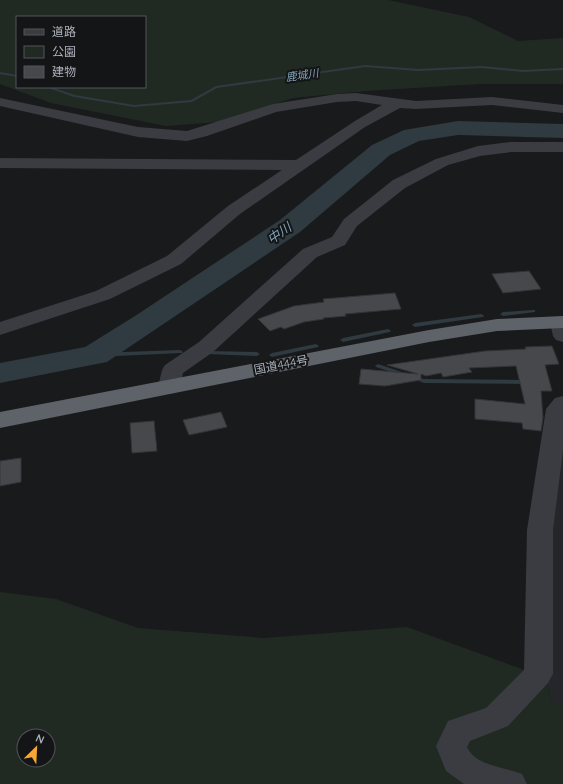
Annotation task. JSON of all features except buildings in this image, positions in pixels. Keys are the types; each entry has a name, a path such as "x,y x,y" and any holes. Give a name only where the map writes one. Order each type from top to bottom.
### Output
{"highway":[{"name":"国道444号","path":"0,420 489,326 562,327"}],"street":[{"path":"0,102 138,132 187,136 202,133 273,108 337,98 356,97 416,105 492,101 563,108"},
{"path":"0,329 103,295 174,260 234,210 360,124 397,103"},
{"path":"169,387 173,370 206,347 310,253 339,241 350,223 399,184 442,162 478,151 511,147 563,147"},
{"path":"0,163 298,165"},
{"path":"512,784 483,779 458,761 451,746 459,732 497,718 538,674 540,530 557,409 563,403"}],"shaded area":[{"path":"563,410 563,706 552,704 546,678 543,540"}],"green space":[{"path":"0,0 388,0 469,17 518,41 563,38 563,84 480,84 366,91 293,98 218,122 166,126 51,103 0,84"},
{"path":"0,592 56,599 138,628 264,638 407,627 546,678 552,703 563,706 563,784 0,784"}],"waterway":[{"name":"鹿城川","path":"51,88 74,96 134,106 192,101 216,87 365,66 418,70 482,67 523,71 563,69"},
{"name":"鹿城川","path":"0,73 16,76"},
{"name":"中川","path":"0,373 95,355 146,323 290,226 381,150 413,135 458,128 563,131"},
{"path":"503,314 533,311"},
{"path":"415,325 481,316"},
{"path":"343,340 388,331"},
{"path":"272,355 316,346"},
{"path":"95,355 180,352"},
{"path":"209,353 257,354"},
{"path":"378,366 403,374"},
{"path":"415,378 424,381 526,382"}]}
